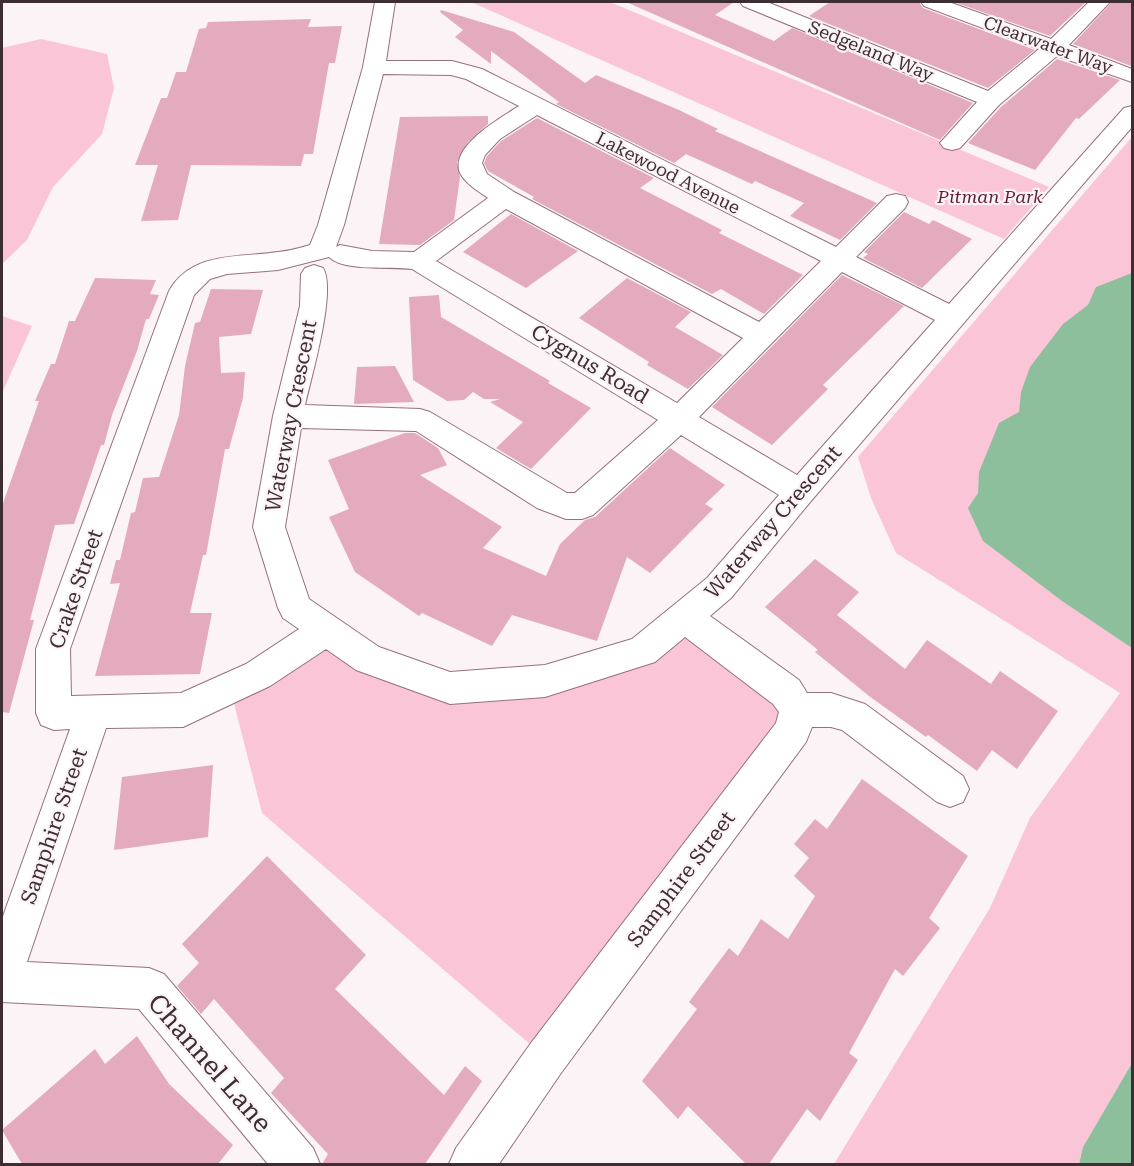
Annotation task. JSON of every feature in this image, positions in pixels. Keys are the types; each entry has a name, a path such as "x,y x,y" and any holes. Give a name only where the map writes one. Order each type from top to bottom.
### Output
{"street":[{"name":"Waterway Crescent","path":"385,2 374,67 313,306 288,416 269,527 295,608 368,659 450,688 545,681 632,655 643,651 685,617 719,588 800,492 1132,113"},
{"name":"Sedgeland Way","path":"750,2 991,100"},
{"name":"Clearwater Way","path":"931,2 1132,76"},
{"path":"952,143 991,100 1055,47 1090,4"},
{"name":"Lakewood Avenue","path":"374,67 452,68 474,74 953,317"},
{"path":"535,106 481,142 472,153 469,164 472,172 483,183 505,198 762,336"},
{"path":"419,262 433,249 505,198"},
{"path":"288,416 420,420 461,443 548,499 566,506 582,506 679,418 896,202"},
{"name":"Cygnus Road","path":"326,258 419,262 800,492"},
{"name":"Crake Street","path":"326,258 225,265 201,273 182,291 52,649 54,713 183,710 258,675 326,630"},
{"path":"685,617 786,692 797,710 831,710 852,716 950,789"},
{"name":"Samphire Street","path":"471,1164 546,1058 793,730 797,710"},
{"name":"Samphire Street","path":"2,975 94,711"},
{"name":"Channel Lane","path":"2,981 149,988 297,1164"}],"green space":[{"name":"Pitman Park","path":"471,2 610,2 1049,187 1004,239"},
{"path":"41,39 107,54 114,88 102,134 53,187 27,240 2,264 2,48"},
{"path":"1132,137 1132,1063 1083,1147 1079,1164 834,1164 990,908 1030,818 1120,693 896,553 871,498 858,457"},
{"path":"2,316 32,326 2,393"},
{"path":"685,617 797,710 546,1058 262,813 230,688 326,630 451,688 545,681"}],"shaded area":[{"path":"1132,273 1132,648 1062,601 983,541 968,508 978,493 979,472 999,423 1019,412 1021,392 1030,367 1063,324 1088,305 1096,287"},
{"path":"1132,1063 1132,1164 1079,1164 1083,1147"}],"building":[{"path":"626,2 734,2 715,15 774,41 792,28 973,103 940,140"},
{"path":"830,2 919,2 923,8 1035,50 988,88 809,16"},
{"path":"954,2 1086,2 1050,36"},
{"path":"1112,2 1132,2 1131,66 1073,44"},
{"path":"441,10 514,32 585,83 596,75 679,110 718,129 715,131 877,203 840,240 790,216 804,203 755,181 752,184 686,154 674,163 556,104 559,102 491,51 491,64 455,37 463,30 440,12"},
{"path":"311,19 308,27 342,26 335,63 329,63 313,154 304,154 301,166 191,165 178,220 141,221 158,165 135,165 161,98 167,98 176,72 186,72 199,29 206,28 208,22"},
{"path":"1057,59 1120,80 1079,119 1076,118 1035,170 968,143 1001,107"},
{"path":"488,116 488,124 468,142 457,162 460,177 454,220 420,245 379,244 400,117"},
{"path":"537,118 654,178 640,188 722,230 719,233 803,275 764,314 721,289 712,294 532,199 534,197 488,171 484,163 487,156 501,141"},
{"path":"904,212 929,224 933,220 972,239 922,288 863,258 868,254 864,252"},
{"path":"511,214 578,251 526,288 463,252"},
{"path":"842,275 904,306 823,385 828,389 772,445 712,407"},
{"path":"95,278 156,280 150,294 159,295 149,319 146,319 137,351 112,415 104,445 101,445 74,524 55,525 30,620 34,620 9,713 2,712 2,506 39,401 35,401 51,364 55,364 69,321 75,321"},
{"path":"627,278 691,312 675,327 723,355 688,389 647,365 649,362 579,318"},
{"path":"211,289 263,290 251,334 219,337 221,373 245,372 243,398 229,449 225,449 206,555 203,555 190,613 212,613 200,674 95,676 120,583 110,584 116,560 120,560 131,513 135,512 143,478 159,477 179,415 185,366 195,323 200,322"},
{"path":"439,295 441,317 550,381 548,383 591,408 531,469 496,448 523,422 490,402 500,399 484,399 473,392 464,400 447,401 413,380 409,297"},
{"path":"395,366 414,402 354,404 357,367"},
{"path":"405,433 415,433 438,448 447,465 420,475 502,527 483,548 546,576 560,544 585,520 595,517 670,448 725,485 705,504 713,509 650,573 627,557 597,641 512,615 492,646 422,613 419,616 355,572 329,517 349,509 328,460"},
{"path":"815,559 859,592 837,615 905,669 927,640 991,684 1000,671 1058,711 1017,769 992,750 977,771 869,696 765,607"},
{"path":"213,765 208,837 114,850 122,777"},
{"path":"862,779 968,856 929,918 940,928 903,976 895,969 849,1053 858,1060 820,1121 807,1109 769,1164 746,1164 688,1106 678,1119 642,1081 697,1009 689,1002 729,948 738,956 761,919 788,939 815,896 794,876 809,858 794,844 815,819 827,829"},
{"path":"267,856 366,955 335,989 444,1095 465,1066 482,1081 425,1164 322,1164 328,1154 271,1093 284,1078 214,999 201,1014 177,986 199,963 182,944"},
{"path":"137,1036 169,1084 233,1145 218,1164 22,1164 2,1130 95,1049 105,1064"}]}
